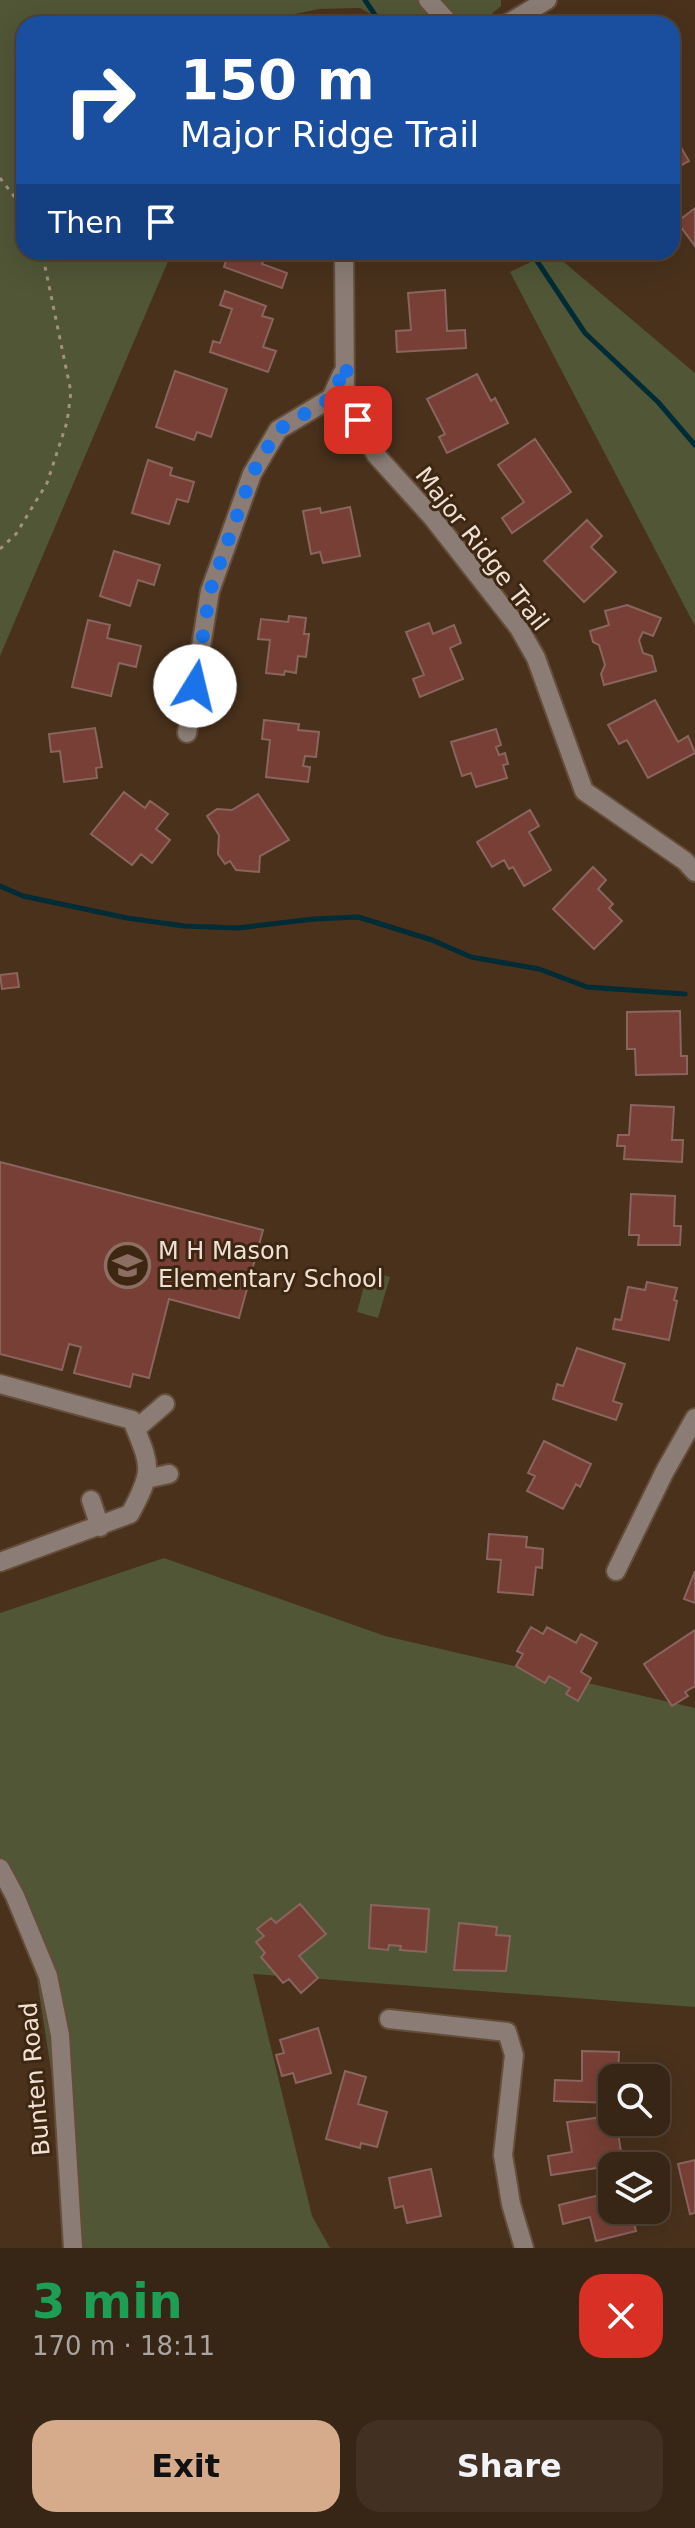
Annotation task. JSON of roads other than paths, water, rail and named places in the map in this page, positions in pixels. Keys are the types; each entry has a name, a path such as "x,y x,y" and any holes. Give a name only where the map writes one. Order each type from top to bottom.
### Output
{"street":[{"path":"428,0 443,16"},
{"path":"520,16 547,0"},
{"name":"Major Ridge Trail","path":"344,260 345,397 376,455 432,517 519,628 536,658 584,791 685,861 695,872"},
{"path":"187,733 210,591 252,474 278,430 331,398 347,364"},
{"path":"0,1384 132,1420 149,1463 145,1487 130,1514 0,1562"},
{"path":"136,1429 165,1404"},
{"path":"616,1571 695,1418"},
{"path":"146,1479 169,1474"},
{"path":"91,1500 100,1527"},
{"name":"Bunten Road","path":"0,1868 48,1976 60,2035 73,2248"},
{"path":"389,2019 507,2032 514,2055 503,2155 511,2204 524,2248"}],"waterway":[{"path":"365,0 376,16"},
{"path":"536,260 585,333 658,402 695,445"},
{"path":"0,886 23,896 127,918 184,926 238,928 358,917 432,940 471,957 539,969 587,987 685,994"}],"place":[{"name":"M H Mason Elementary School","path":"127,1265"}]}
